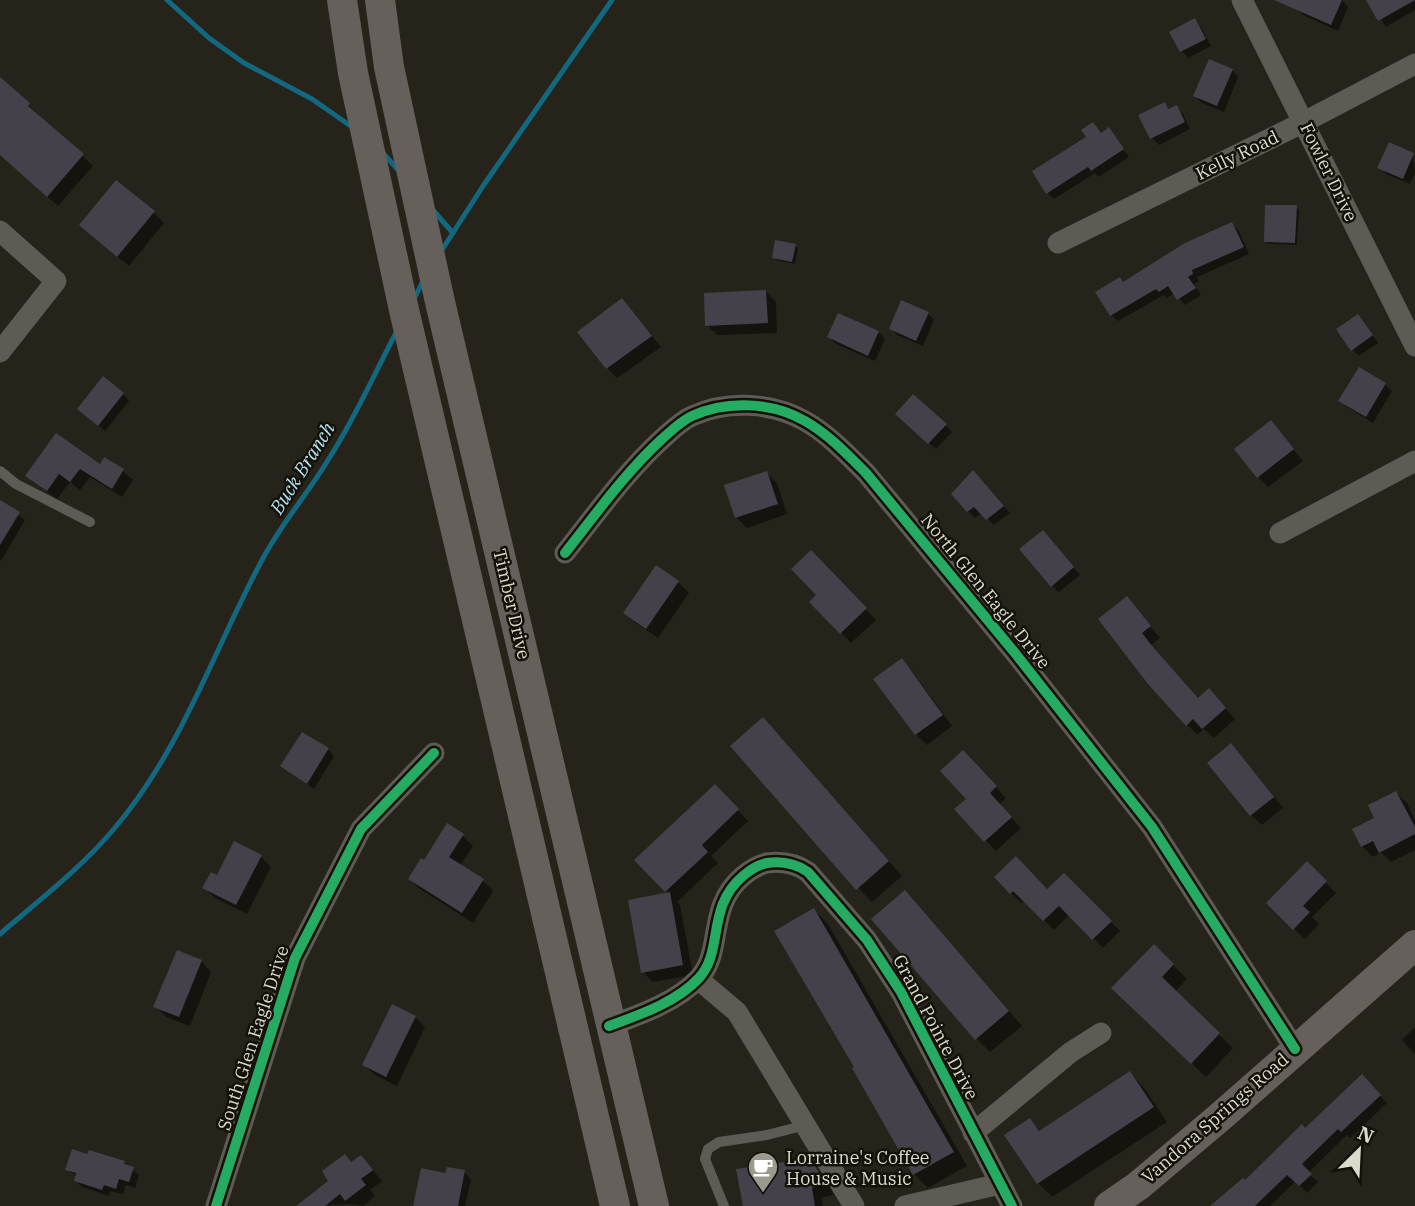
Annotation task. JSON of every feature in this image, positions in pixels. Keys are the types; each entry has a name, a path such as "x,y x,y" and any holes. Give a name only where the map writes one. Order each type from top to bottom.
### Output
{"main road":[{"path":"342,0 353,73 401,297 615,1206"},
{"name":"Timber Drive","path":"380,0 389,66 438,289 609,1026 654,1206"},
{"name":"Vandora Springs Road","path":"1109,1206 1138,1186 1220,1117 1415,945"}],"street":[{"name":"Fowler Drive","path":"1242,0 1415,345"},
{"name":"Kelly Road","path":"1058,243 1415,64"},
{"path":"0,231 56,281 0,352"},
{"name":"North Glen Eagle Drive","path":"565,553 638,461 690,417 713,409 740,405 779,409 805,421 839,447 866,473 1116,779 1181,870 1295,1049"},
{"path":"1280,533 1415,461"},
{"name":"South Glen Eagle Drive","path":"216,1206 295,958 360,829 434,753"},
{"name":"Grand Pointe Drive","path":"698,979 711,957 718,916 725,898 741,878 762,864 777,862 800,866 867,940 894,981 1012,1206"},
{"path":"609,1026 655,1009 698,979 737,1012 854,1206"},
{"path":"973,1133 1071,1052 1101,1033"},
{"path":"905,1206 1000,1184"}],"lane":[{"path":"0,471 16,484 90,522"},
{"path":"724,1206 705,1159 708,1150 719,1142 767,1135 806,1125"}],"building":[{"path":"1274,0 1342,0 1331,25"},
{"path":"1366,0 1415,0 1378,21"},
{"path":"1195,18 1206,39 1180,52 1169,32"},
{"path":"1209,59 1233,69 1217,106 1193,96"},
{"path":"0,77 30,103 28,106 84,154 47,197 0,155"},
{"path":"1165,102 1168,109 1177,105 1185,122 1150,139 1138,115"},
{"path":"1093,122 1101,133 1109,127 1124,149 1091,171 1088,167 1046,194 1032,171 1086,137 1081,130"},
{"path":"1389,142 1414,153 1403,179 1377,168"},
{"path":"116,180 155,211 117,257 79,225"},
{"path":"1265,205 1297,205 1295,243 1264,242"},
{"path":"1232,222 1244,247 1192,270 1193,274 1188,277 1196,288 1177,300 1168,286 1159,292 1156,289 1110,316 1095,292 1120,277 1123,282 1185,243"},
{"path":"775,240 796,244 792,262 772,258"},
{"path":"766,290 768,323 705,326 704,293"},
{"path":"622,298 652,336 606,369 577,332"},
{"path":"901,300 929,312 916,341 889,329"},
{"path":"838,313 879,331 868,356 827,337"},
{"path":"1358,314 1373,335 1351,351 1336,329"},
{"path":"1359,367 1386,383 1366,417 1338,401"},
{"path":"103,376 124,393 98,426 77,409"},
{"path":"913,394 947,424 928,444 895,414"},
{"path":"1271,420 1294,449 1257,478 1234,449"},
{"path":"56,433 100,464 104,457 124,469 112,489 80,469 70,482 59,474 47,491 25,476"},
{"path":"973,470 1004,506 986,520 974,507 967,512 951,494"},
{"path":"767,471 778,504 735,518 724,485"},
{"path":"0,500 20,512 0,545"},
{"path":"1043,530 1074,567 1051,587 1019,549"},
{"path":"811,550 867,608 840,634 809,602 816,595 791,569"},
{"path":"656,565 679,581 646,629 623,613"},
{"path":"1127,596 1151,626 1142,633 1198,698 1209,688 1226,708 1202,729 1193,719 1186,726 1148,684 1098,619"},
{"path":"902,658 943,715 915,735 873,679"},
{"path":"763,717 889,861 856,890 730,746"},
{"path":"302,732 329,748 307,784 280,766"},
{"path":"1231,743 1274,797 1250,816 1207,763"},
{"path":"963,750 997,786 990,793 1012,817 984,842 954,809 966,799 940,771"},
{"path":"715,784 739,809 702,845 708,852 665,892 634,860"},
{"path":"1396,791 1415,827 1415,834 1379,853 1373,841 1361,847 1352,829 1374,818 1368,805"},
{"path":"447,823 464,834 449,857 484,879 462,913 408,879 421,858 424,860"},
{"path":"234,841 262,855 236,905 202,888 211,872 217,875"},
{"path":"1016,856 1047,889 1064,873 1112,921 1092,940 1059,906 1043,921 1013,891 1010,894 994,877"},
{"path":"1307,861 1327,881 1303,906 1310,912 1293,930 1266,903"},
{"path":"905,890 1009,1011 975,1040 871,919"},
{"path":"670,892 683,965 641,973 628,900"},
{"path":"814,908 954,1152 913,1175 852,1068 854,1067 774,931"},
{"path":"1154,944 1174,964 1162,977 1220,1033 1191,1064 1111,988"},
{"path":"177,950 202,960 179,1017 153,1007"},
{"path":"392,1004 416,1016 386,1077 362,1065"},
{"path":"1130,1071 1154,1107 1037,1184 1004,1135 1030,1118 1039,1131"},
{"path":"1362,1074 1381,1095 1341,1132 1338,1129 1302,1164 1312,1174 1299,1186 1287,1175 1255,1206 1210,1206 1243,1178 1245,1180 1302,1124 1305,1128"},
{"path":"72,1149 87,1154 89,1150 125,1161 124,1164 134,1167 129,1182 119,1179 116,1189 104,1185 102,1190 74,1181 76,1173 65,1170"},
{"path":"345,1154 351,1162 361,1155 373,1170 361,1179 366,1185 345,1201 340,1194 325,1206 296,1206 328,1181 322,1171"},
{"path":"806,1159 808,1167 815,1166 822,1179 823,1185 812,1188 815,1206 743,1206 736,1169"},
{"path":"447,1167 465,1170 458,1206 413,1206 421,1168 445,1173"}],"waterway":[{"path":"167,0 209,38 244,63 312,99 355,129"},
{"name":"Buck Branch","path":"440,253 483,186 612,0"},
{"path":"383,153 400,172"},
{"path":"432,209 453,233"},
{"name":"Buck Branch","path":"414,299 424,279"},
{"name":"Buck Branch","path":"0,934 87,858 137,799 177,734 261,562 338,444 398,329"}],"cycle path":[{"path":"565,553 648,452 692,416 720,407 749,405 778,410 813,426 866,473 1015,653 1152,827 1295,1049"},
{"path":"216,1206 295,958 361,829 434,753"},
{"path":"609,1026 669,1001 699,978 711,955 724,901 743,876 767,863 798,867 808,872 867,940 901,992 1012,1206"}],"place":[{"name":"Lorraine's Coffee House & Music","path":"763,1194"}]}
